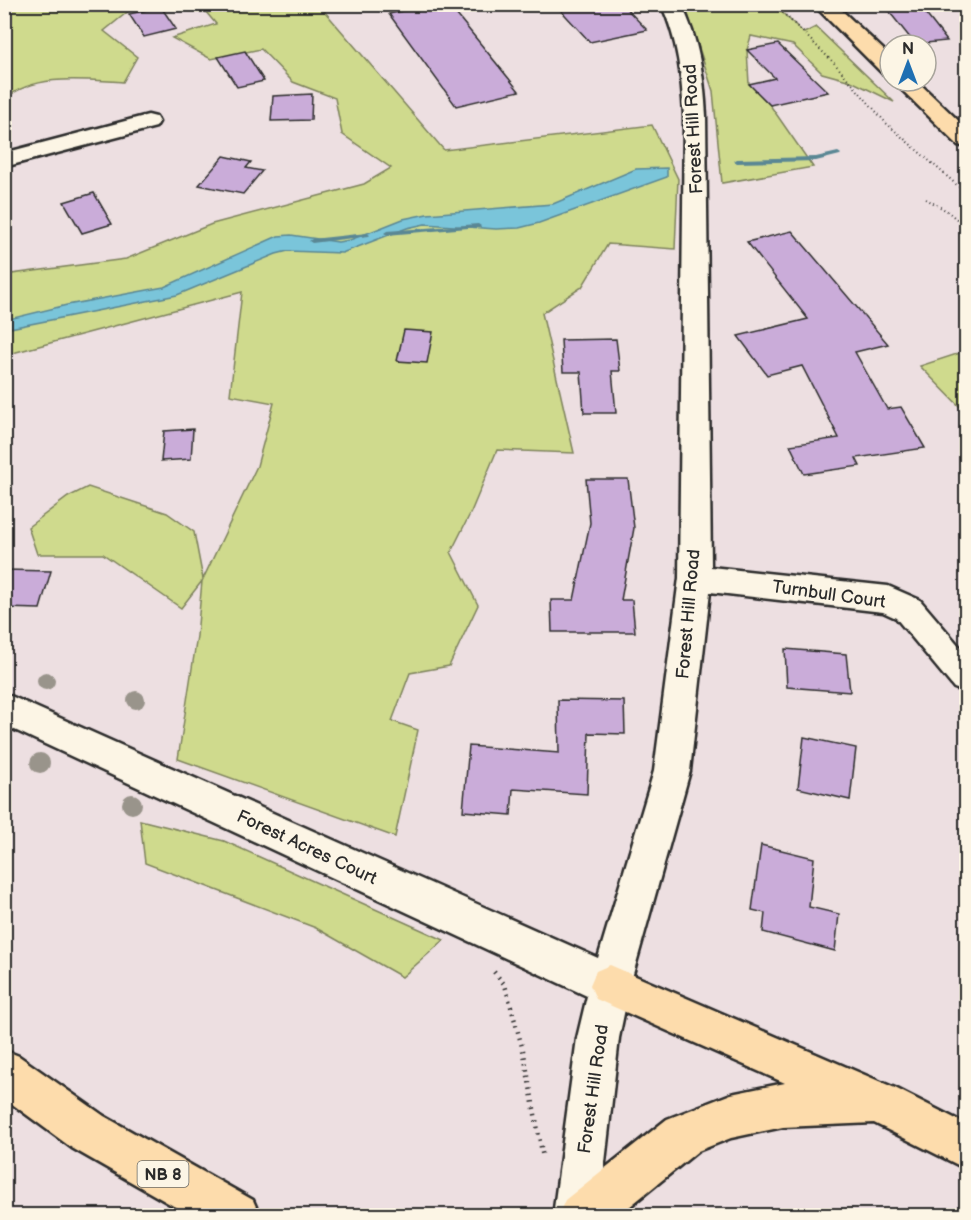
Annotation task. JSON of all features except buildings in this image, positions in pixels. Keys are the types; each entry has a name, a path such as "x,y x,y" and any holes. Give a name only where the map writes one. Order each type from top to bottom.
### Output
{"main road":[{"path":"823,4 878,57"},
{"path":"917,93 966,140"},
{"path":"610,985 880,1103 966,1147"},
{"name":"NB 8","path":"4,1071 88,1132"},
{"name":"NB 8","path":"4,1097 88,1132 237,1215"},
{"path":"581,1215 683,1135 731,1116 783,1105 880,1103"}],"street":[{"name":"Forest Hill Road","path":"576,1215 598,1038 610,985 672,771 695,578 695,116 693,68 680,22 671,4"},
{"path":"4,160 148,122"},
{"name":"Turnbull Court","path":"695,578 888,599 909,609 966,678"},
{"name":"Forest Acres Court","path":"4,708 610,985"}],"path":[{"path":"774,4 835,64 886,123 966,193"},
{"path":"926,199 947,211 966,227"},
{"path":"487,963 505,986 524,1054 543,1159"}],"green space":[{"path":"5,4 181,5 135,6 104,31 137,57 123,82 61,80 46,82 31,85 5,99"},
{"path":"200,5 319,5 444,150 652,125 678,179 675,249 608,244 582,287 542,313 574,453 497,450 451,552 478,605 449,666 410,673 392,721 418,730 395,837 178,759 197,636 202,581 181,608 103,554 37,554 28,527 68,497 88,487 167,513 194,532 203,579 257,466 274,403 230,395 242,292 5,355 4,275 126,259 212,224 364,184 391,168 342,134 335,98 293,82 261,49 211,59 172,38 216,24"},
{"path":"685,5 774,5 804,33 816,27 878,87 878,93 885,93 894,102 851,81 822,73 793,45 751,36 747,50 749,84 770,105 813,167 722,183 713,91"},
{"path":"966,351 966,413 920,366"},
{"path":"140,820 224,841 444,940 402,977 316,928 145,863"}],"water":[{"path":"667,168 667,177 519,228 496,229 425,224 407,228 342,253 288,251 276,254 177,295 5,329 5,320 67,305 164,287 278,236 291,235 338,242 350,240 403,219 427,214 553,204 636,169"}],"waterway":[{"path":"737,161 816,159 838,154"},
{"path":"387,233 478,226"},
{"path":"312,241 367,235"}]}
